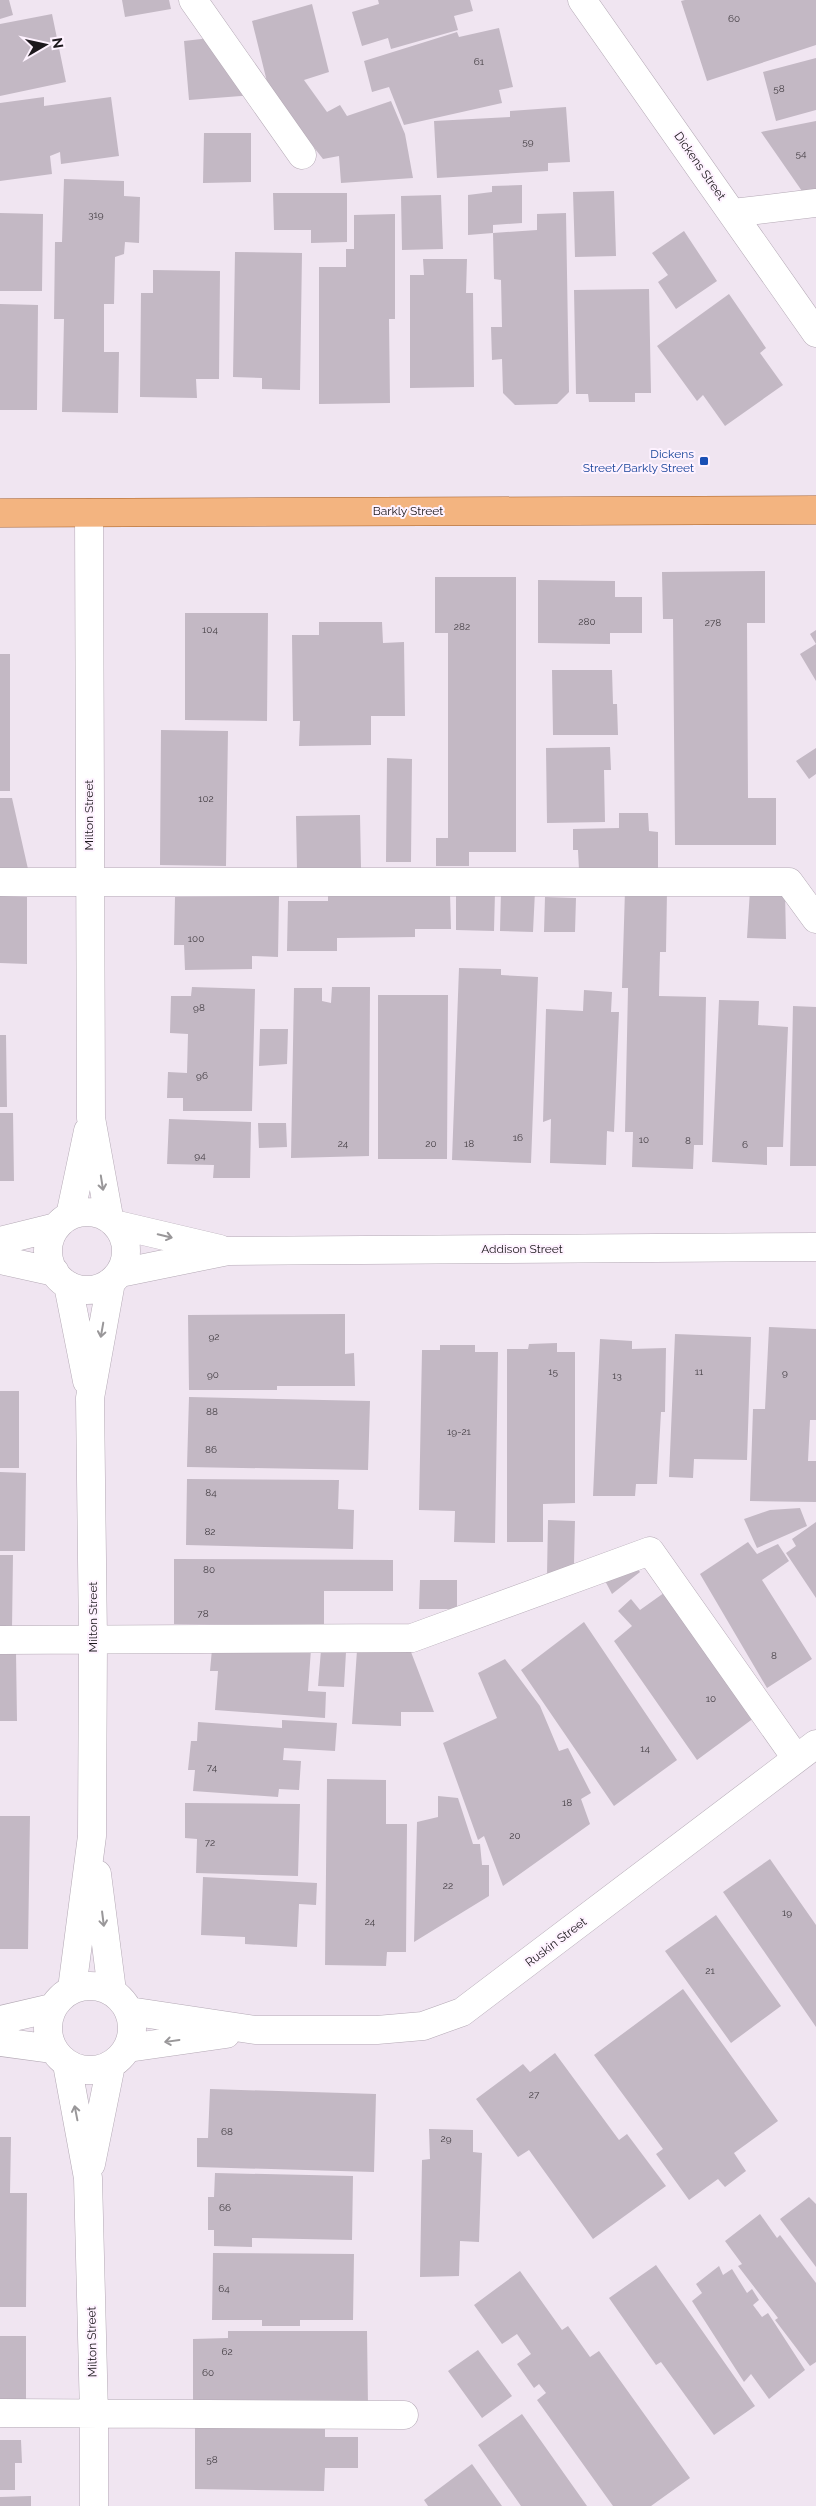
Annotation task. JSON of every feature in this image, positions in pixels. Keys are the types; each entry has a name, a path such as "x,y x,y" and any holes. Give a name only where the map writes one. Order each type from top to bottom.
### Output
{"main road":[{"name":"Barkly Street","path":"0,513 816,510"}],"street":[{"path":"193,0 302,156"},
{"name":"Dickens Street","path":"582,0 816,332"},
{"path":"733,213 816,203"},
{"name":"Milton Street","path":"89,512 89,882 92,1118 113,1222"},
{"path":"0,882 789,882 816,919"},
{"name":"Milton Street","path":"63,1222 92,1118"},
{"path":"0,1241 63,1222 83,1212 96,1212 113,1222 124,1237 126,1249 125,1262 115,1278 100,1288 90,1290 62,1279 0,1260"},
{"path":"62,1279 50,1262 48,1250 63,1222"},
{"name":"Addison Street","path":"113,1222 228,1250"},
{"name":"Addison Street","path":"115,1278 228,1250 816,1247"},
{"name":"Milton Street","path":"72,1990 92,1836 93,1640 90,1398 115,1278"},
{"name":"Milton Street","path":"62,1279 90,1398"},
{"path":"0,1640 412,1638 650,1551 806,1751"},
{"name":"Ruskin Street","path":"119,2056 255,2030 377,2030 423,2026 462,2012 806,1751"},
{"name":"Milton Street","path":"92,1836 120,2001"},
{"path":"85,1986 99,1986 120,2001 132,2035 119,2056 89,2070 77,2069 60,2056 48,2036 48,2022 52,2008 60,1997 72,1990 85,1986"},
{"name":"Ruskin Street","path":"120,2001 255,2030"},
{"path":"0,2020 52,2008"},
{"path":"0,2042 60,2056"},
{"name":"Milton Street","path":"60,2056 88,2178 94,2414 94,2506"},
{"name":"Milton Street","path":"88,2178 119,2056"},
{"path":"0,2413 404,2415"}],"building":[{"path":"0,0 9,0 13,15 0,19"},
{"path":"122,0 169,0 171,9 125,17"},
{"path":"378,0 470,0 473,11 454,16 458,30 391,49 388,38 362,46 352,12 379,4"},
{"path":"816,0 816,45 707,81 681,1"},
{"path":"312,4 329,72 304,80 327,112 340,105 347,116 391,101 405,134 413,178 341,183 339,156 323,159 269,90 252,21"},
{"path":"52,14 66,82 0,96 0,24"},
{"path":"499,28 513,87 499,90 502,103 404,125 389,87 372,92 364,61 457,32 459,37"},
{"path":"210,38 254,95 189,100 184,41"},
{"path":"816,58 816,110 776,121 763,72"},
{"path":"44,97 44,106 111,97 119,156 61,164 60,152 50,156 52,174 0,181 0,103"},
{"path":"566,107 570,162 548,163 548,171 437,178 434,121 510,117 510,111"},
{"path":"816,121 816,192 804,194 761,132"},
{"path":"204,133 251,133 251,182 203,183"},
{"path":"64,179 124,181 124,196 140,197 139,243 125,242 124,254 115,257 114,304 104,304 104,352 119,352 118,413 62,412 64,319 54,319 55,242 62,242"},
{"path":"522,185 522,223 493,225 493,233 468,235 468,195 492,192 492,186"},
{"path":"614,191 616,256 575,257 573,192"},
{"path":"273,193 347,193 347,242 311,243 311,230 274,230"},
{"path":"441,195 443,249 402,250 401,196"},
{"path":"0,213 43,214 42,291 0,291"},
{"path":"566,213 569,392 557,404 515,405 503,393 502,359 492,360 491,327 502,327 501,280 494,279 493,233 537,230 537,214"},
{"path":"395,214 395,319 389,319 390,403 319,404 319,267 346,267 346,249 354,249 354,215"},
{"path":"684,231 717,281 676,309 658,282 668,275 652,253"},
{"path":"235,252 302,253 300,390 262,389 262,378 233,377"},
{"path":"423,259 467,259 466,293 473,293 474,387 410,388 410,275 424,275"},
{"path":"153,270 220,271 219,379 196,379 197,398 140,397 141,293 153,293"},
{"path":"649,289 651,393 635,393 635,402 589,402 588,394 576,394 574,290"},
{"path":"729,294 766,348 760,353 783,385 725,426 703,395 697,401 657,346"},
{"path":"0,304 38,305 37,410 0,410"},
{"path":"765,571 765,623 747,623 748,798 776,798 776,845 675,845 673,619 663,619 662,572"},
{"path":"435,577 516,577 516,852 469,852 469,866 436,866 436,838 448,838 448,633 435,633"},
{"path":"538,580 615,581 615,597 642,597 642,633 610,633 610,644 538,643"},
{"path":"185,613 268,613 267,721 185,720"},
{"path":"319,622 382,622 383,643 404,642 405,716 371,716 371,745 299,746 300,721 293,721 292,635 319,635"},
{"path":"816,630 816,644 810,634"},
{"path":"816,644 816,681 800,654"},
{"path":"0,654 10,654 10,791 0,791"},
{"path":"552,670 612,670 613,704 617,704 618,735 553,735"},
{"path":"161,730 228,731 226,866 160,865"},
{"path":"610,747 611,770 604,770 605,822 547,823 546,748"},
{"path":"816,748 816,774 809,779 796,761"},
{"path":"387,758 412,759 411,862 386,862"},
{"path":"0,798 12,798 28,869 0,868"},
{"path":"619,813 648,813 649,831 658,832 658,870 579,870 578,850 573,850 573,829 619,828"},
{"path":"360,815 361,868 297,869 296,816"},
{"path":"625,890 667,891 666,952 660,952 659,996 706,997 703,1145 694,1145 693,1169 632,1167 633,1132 625,1132 628,988 622,988"},
{"path":"750,890 785,891 786,939 747,938"},
{"path":"456,891 495,892 494,931 456,930"},
{"path":"501,891 535,891 533,932 500,931"},
{"path":"328,893 450,893 451,929 415,929 415,937 337,938 337,951 287,951 288,901 328,901"},
{"path":"0,896 27,897 27,964 0,963"},
{"path":"279,896 278,957 252,956 252,969 185,970 184,945 174,945 175,897"},
{"path":"545,897 576,898 575,932 544,932"},
{"path":"459,968 501,969 501,975 538,977 531,1163 452,1160"},
{"path":"192,987 255,989 252,1111 183,1111 183,1098 167,1098 168,1072 187,1073 188,1034 170,1033 171,996 191,996"},
{"path":"332,987 370,987 369,1156 291,1158 294,988 322,988 322,1001 331,1003"},
{"path":"584,990 612,992 611,1012 619,1012 614,1132 607,1131 606,1165 550,1163 551,1119 543,1122 546,1009 583,1011"},
{"path":"378,995 448,995 447,1159 378,1159"},
{"path":"719,1000 759,1001 758,1025 788,1027 783,1147 767,1147 767,1165 712,1162"},
{"path":"793,1006 816,1007 816,1166 790,1166"},
{"path":"260,1029 288,1029 287,1064 259,1066"},
{"path":"0,1035 6,1035 7,1107 0,1107"},
{"path":"0,1113 13,1113 14,1181 0,1181"},
{"path":"169,1119 251,1122 250,1178 213,1178 214,1165 167,1164"},
{"path":"258,1123 286,1123 287,1147 259,1148"},
{"path":"345,1314 345,1354 354,1353 355,1386 277,1386 277,1390 189,1390 188,1315"},
{"path":"769,1327 816,1329 816,1420 810,1420 808,1461 816,1461 816,1502 750,1501 753,1409 765,1409"},
{"path":"675,1334 751,1337 747,1460 694,1459 693,1478 669,1477"},
{"path":"600,1339 632,1341 632,1349 666,1348 665,1412 661,1412 657,1484 636,1484 635,1496 593,1496"},
{"path":"557,1343 557,1352 575,1352 575,1503 543,1504 543,1542 507,1542 507,1349 528,1349 529,1344"},
{"path":"440,1345 475,1345 475,1352 498,1352 495,1543 454,1542 455,1511 419,1510 422,1350 440,1350"},
{"path":"0,1391 19,1391 19,1468 0,1468"},
{"path":"189,1397 370,1401 368,1470 187,1467"},
{"path":"0,1472 26,1473 25,1551 0,1551"},
{"path":"187,1479 339,1480 338,1509 354,1510 353,1549 186,1545"},
{"path":"800,1508 807,1526 757,1548 744,1519 770,1510"},
{"path":"548,1520 575,1521 574,1564 547,1576"},
{"path":"816,1522 816,1598 786,1553 796,1546 792,1539"},
{"path":"748,1542 757,1554 778,1544 789,1561 762,1580 812,1659 767,1688 700,1574"},
{"path":"0,1555 13,1555 12,1629 0,1629"},
{"path":"174,1559 393,1560 393,1591 324,1591 324,1625 174,1624"},
{"path":"634,1564 640,1572 612,1594 603,1577"},
{"path":"420,1580 457,1580 457,1609 419,1609"},
{"path":"668,1590 758,1715 697,1760 614,1641 632,1626 618,1611 631,1599 640,1610"},
{"path":"584,1622 677,1760 614,1806 521,1670"},
{"path":"212,1649 311,1649 308,1691 326,1692 325,1718 215,1710 218,1671 210,1671"},
{"path":"321,1650 346,1652 344,1687 318,1686"},
{"path":"357,1650 411,1652 434,1712 401,1712 401,1726 352,1724"},
{"path":"16,1652 17,1721 0,1721 0,1653"},
{"path":"505,1659 540,1706 559,1751 568,1748 591,1793 581,1799 590,1824 503,1886 484,1836 478,1840 443,1743 497,1718 478,1673"},
{"path":"282,1720 337,1723 335,1751 284,1748 283,1760 301,1761 299,1790 279,1789 278,1797 193,1791 195,1770 188,1770 191,1741 197,1741 198,1722 282,1728"},
{"path":"327,1779 386,1780 386,1824 407,1824 406,1952 387,1952 386,1966 325,1965"},
{"path":"438,1796 458,1798 473,1844 480,1844 482,1865 489,1865 489,1896 414,1942 417,1822 438,1817"},
{"path":"185,1803 300,1804 298,1876 196,1873 197,1839 185,1838"},
{"path":"0,1816 30,1816 28,1949 0,1949"},
{"path":"770,1859 816,1925 816,2027 723,1892"},
{"path":"203,1877 317,1883 316,1905 299,1904 297,1947 245,1944 245,1937 201,1935"},
{"path":"716,1915 781,2006 731,2043 665,1951"},
{"path":"683,1989 778,2121 734,2153 746,2171 725,2187 718,2179 689,2200 656,2154 663,2149 594,2055"},
{"path":"555,2053 619,2140 627,2134 666,2186 593,2239 529,2150 518,2157 476,2099 523,2064 530,2072"},
{"path":"210,2089 376,2094 374,2172 197,2167 197,2138 208,2138"},
{"path":"429,2129 473,2130 473,2152 482,2153 479,2242 460,2241 459,2276 420,2277 422,2160 430,2159"},
{"path":"0,2137 11,2137 10,2193 27,2193 26,2307 0,2307"},
{"path":"215,2173 353,2176 352,2240 252,2238 252,2247 214,2246 214,2230 208,2230 208,2197 214,2197"},
{"path":"809,2197 816,2204 816,2267 780,2219"},
{"path":"760,2214 777,2238 780,2235 816,2283 816,2362 810,2366 775,2320 778,2318 738,2266 742,2264 725,2241"},
{"path":"213,2253 354,2254 353,2320 300,2320 300,2326 262,2326 262,2320 212,2320"},
{"path":"656,2265 755,2406 714,2435 661,2362 656,2365 609,2298"},
{"path":"719,2266 723,2275 732,2269 747,2293 752,2289 759,2300 753,2305 762,2317 768,2313 805,2370 769,2399 751,2374 744,2382 692,2301 702,2293 696,2284"},
{"path":"520,2271 562,2330 568,2326 590,2357 599,2351 690,2478 651,2506 613,2506 537,2400 546,2393 539,2384 534,2388 517,2364 531,2354 517,2334 502,2344 474,2305"},
{"path":"228,2331 367,2331 368,2406 193,2401 193,2339 228,2338"},
{"path":"0,2336 26,2336 26,2402 0,2403"},
{"path":"478,2350 512,2396 482,2418 448,2371"},
{"path":"522,2414 587,2506 521,2506 478,2445"},
{"path":"195,2422 325,2423 325,2437 358,2437 358,2468 325,2468 324,2491 195,2489"},
{"path":"0,2440 21,2440 22,2463 15,2463 15,2490 0,2490"},
{"path":"472,2464 502,2506 428,2506 424,2500"},
{"path":"31,2496 31,2506 0,2506 0,2497"}],"place":[{"name":"Dickens Street/Barkly Street","path":"704,461"}]}
